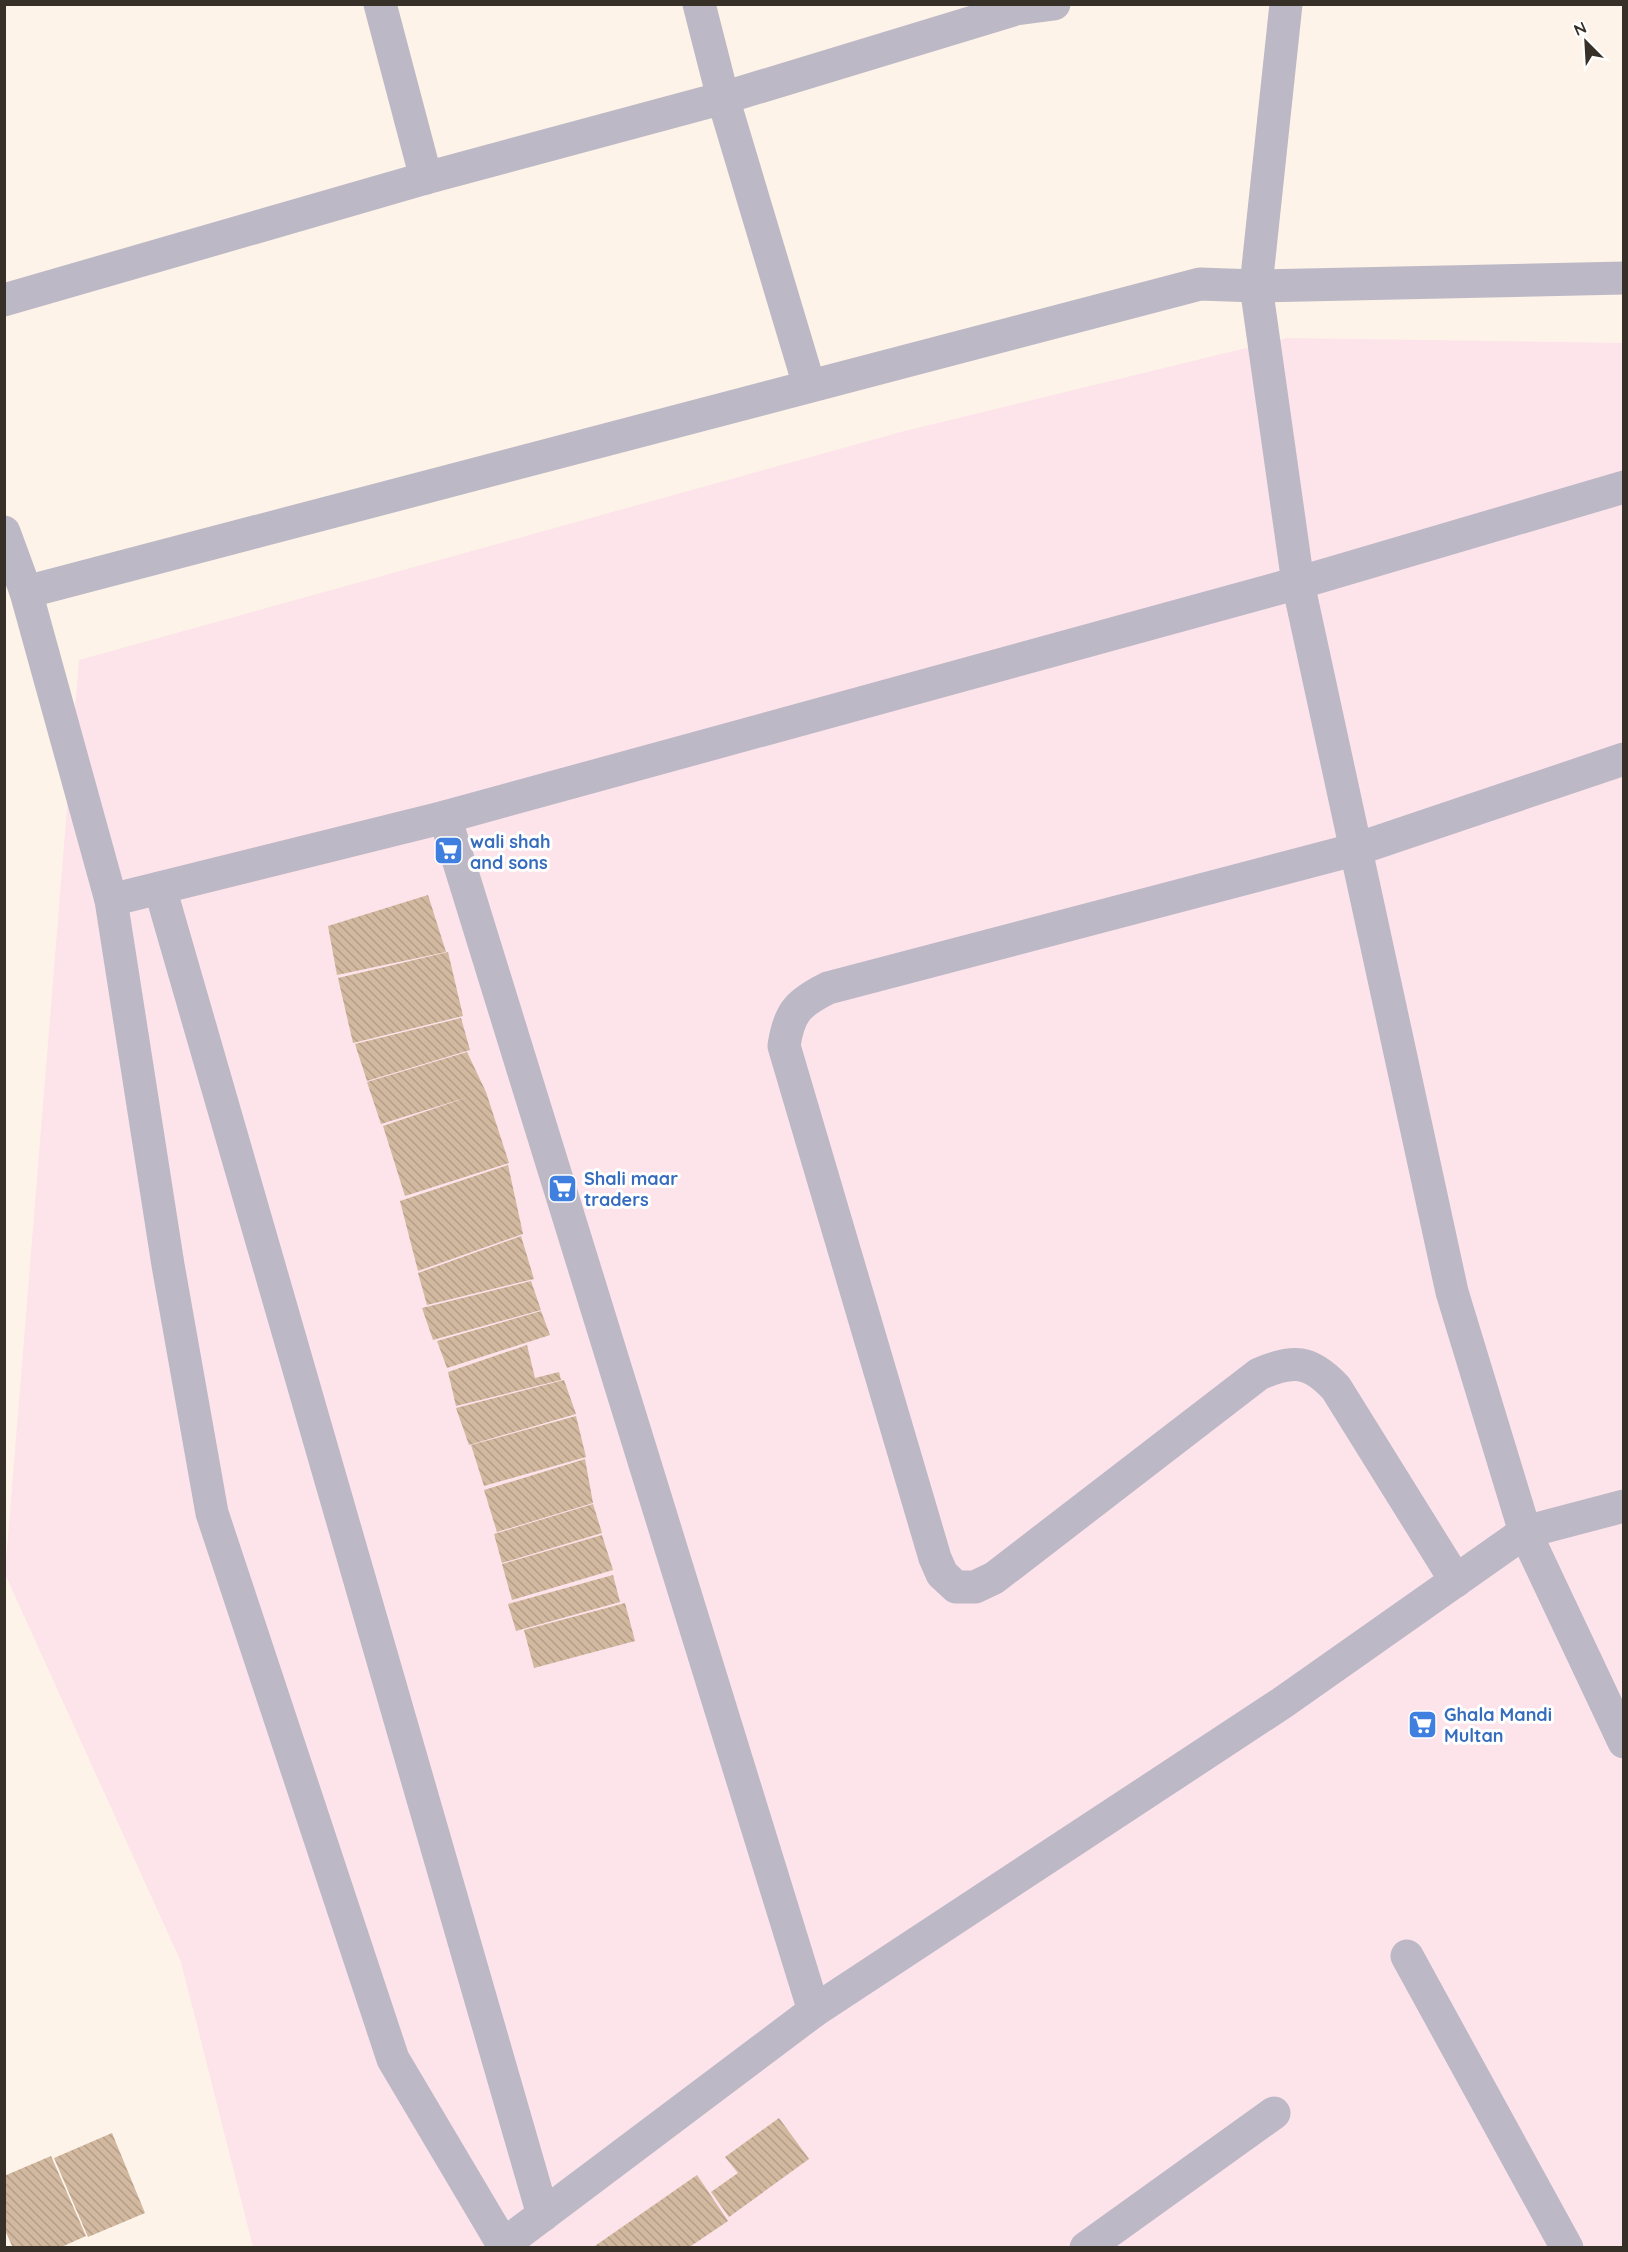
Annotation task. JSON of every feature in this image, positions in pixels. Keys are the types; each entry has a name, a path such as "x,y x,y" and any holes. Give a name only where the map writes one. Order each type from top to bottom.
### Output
{"street":[{"path":"380,4 426,178"},
{"path":"699,4 723,98 809,385"},
{"path":"4,300 426,178 723,98 1015,7 1054,4"},
{"path":"1286,4 1256,286 1298,583 1452,1292 1525,1532 1623,1742"},
{"path":"26,592 1200,284 1256,286 1623,278"},
{"path":"111,900 445,817 1298,583 1623,487"},
{"path":"4,532 26,592 111,900 166,1253 212,1513 393,2059 504,2246 814,2011 1282,1703 1525,1532 1623,1506"},
{"path":"1456,1581 1335,1388 1322,1373 1307,1365 1281,1364 1259,1374 994,1578 975,1587 956,1587 942,1574 935,1558 784,1046 787,1025 795,1010 808,998 828,988 1357,849 1623,759"},
{"path":"445,817 814,2011"},
{"path":"160,888 543,2215"},
{"path":"1407,1956 1567,2247"},
{"path":"1086,2247 1274,2113"}],"shaded area":[{"path":"1287,338 1623,343 1623,2247 253,2247 181,1962 5,1574 79,660 901,432"}],"building":[{"path":"428,895 446,952 337,975 328,926"},
{"path":"448,952 463,1016 353,1043 338,978"},
{"path":"461,1018 470,1050 367,1081 355,1044"},
{"path":"467,1052 486,1092 509,1163 405,1196 383,1126 468,1097 381,1124 367,1082"},
{"path":"508,1165 523,1234 418,1271 400,1201"},
{"path":"521,1236 534,1279 427,1305 418,1273"},
{"path":"531,1281 541,1310 433,1340 422,1308"},
{"path":"541,1311 550,1335 447,1368 437,1341"},
{"path":"527,1345 535,1378 559,1372 561,1380 456,1406 448,1372"},
{"path":"564,1380 576,1414 469,1445 456,1408"},
{"path":"576,1416 586,1457 484,1486 471,1445"},
{"path":"585,1459 593,1503 497,1532 484,1490"},
{"path":"593,1504 602,1533 502,1563 494,1534"},
{"path":"602,1535 613,1570 512,1600 502,1564"},
{"path":"613,1575 620,1602 516,1631 508,1604"},
{"path":"625,1603 635,1641 534,1668 524,1630"},
{"path":"779,2118 809,2159 729,2217 711,2192 738,2173 725,2157"},
{"path":"112,2133 145,2213 88,2237 54,2158"},
{"path":"51,2156 86,2236 59,2248 13,2248 4,2228 4,2176"},
{"path":"697,2175 728,2221 688,2248 592,2248"}],"place":[{"name":"wali shah and sons","path":"449,851"},
{"name":"Shali maar traders","path":"563,1188"},
{"name":"Ghala Mandi Multan","path":"1423,1724"}]}
